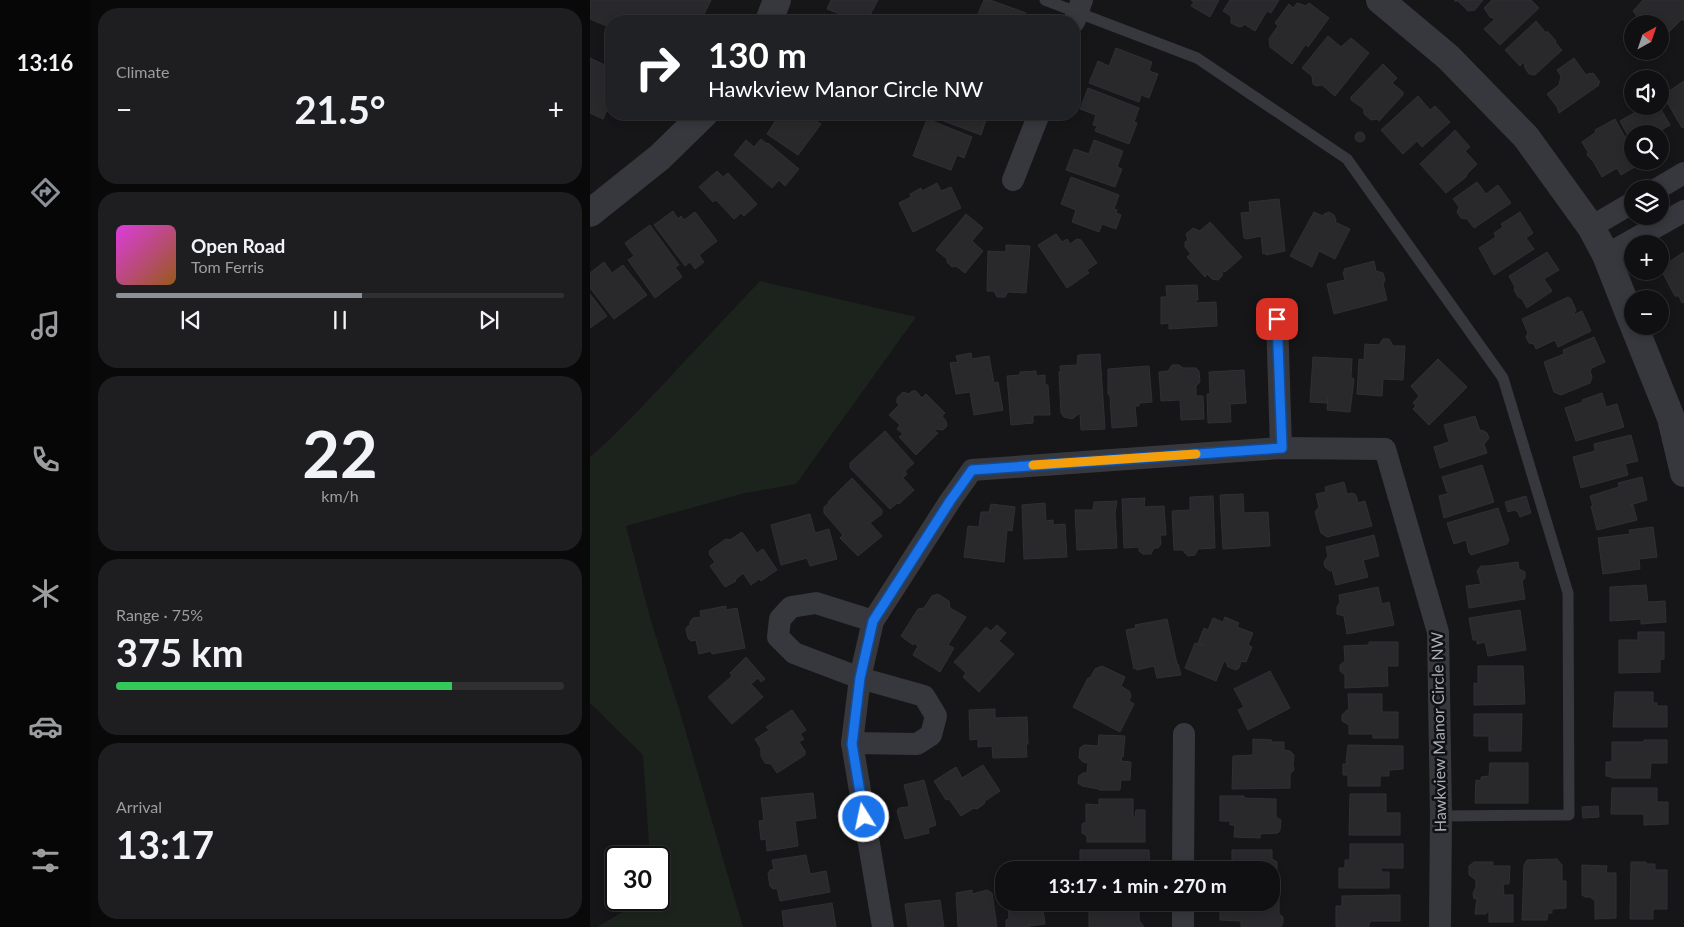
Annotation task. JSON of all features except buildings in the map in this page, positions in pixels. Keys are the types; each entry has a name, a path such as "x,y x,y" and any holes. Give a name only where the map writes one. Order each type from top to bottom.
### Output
{"street":[{"path":"771,15 777,0"},
{"path":"1380,0 1448,58 1526,137 1591,227 1606,255 1624,301"},
{"path":"590,213 660,157 698,120"},
{"path":"1013,180 1037,120"},
{"path":"1669,182 1684,173"},
{"path":"1591,227 1624,208"},
{"path":"1606,255 1684,211"},
{"path":"1277,319 1282,448"},
{"path":"1638,335 1671,418 1684,473"},
{"name":"Hawkview Manor Circle NW","path":"883,927 852,744 860,678 873,621 972,470 1282,448 1385,449 1438,632 1441,816 1440,927"},
{"path":"852,744 918,744 931,735 936,716 924,696 860,678 794,653 778,637 780,619 790,607 816,603 873,621"},
{"path":"1183,861 1184,734"},
{"path":"1183,911 1183,927"}],"lane":[{"path":"1045,0 1197,58 1347,159 1503,378 1568,593 1569,815 1441,816"}],"shaded area":[{"path":"760,281 916,317 796,484 745,493 626,526 651,621 743,927 597,927 624,911 670,911 670,846 649,846 643,755 590,703 590,457 639,410"}],"slow traffic":[{"path":"1033,465 1196,454"}],"route":[{"path":"864,817 852,744 860,678 873,621 972,470 1282,448 1277,319"}]}
